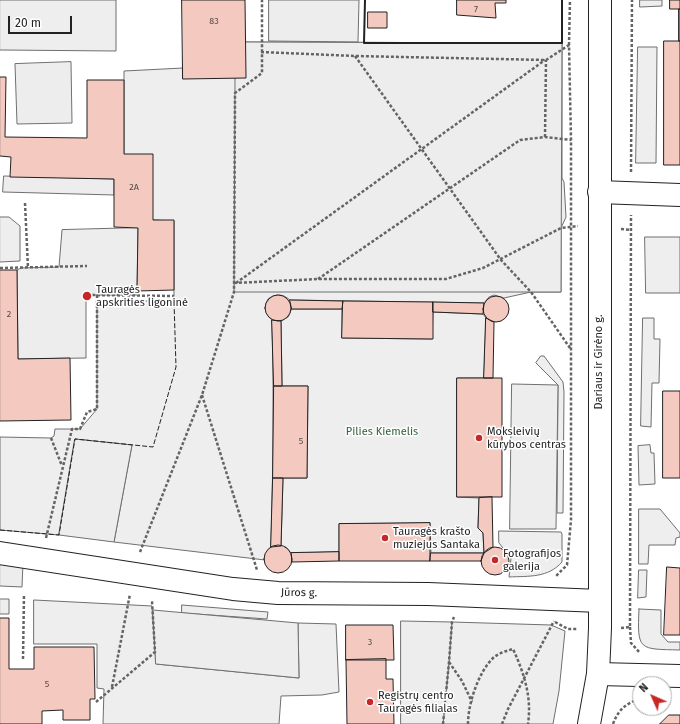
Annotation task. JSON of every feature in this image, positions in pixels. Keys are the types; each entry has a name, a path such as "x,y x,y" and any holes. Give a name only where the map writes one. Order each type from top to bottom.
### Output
{"main road":[{"name":"Dariaus ir Girėno g.","path":"589,724 598,674 600,601 600,0"},
{"path":"599,192 680,195"},
{"name":"Jūros g.","path":"0,553 133,572 218,587 278,592 428,594 600,601"},
{"path":"598,674 680,676"}],"path":[{"path":"112,687 133,572 202,395 234,292 235,93 262,74 262,0"},
{"path":"355,56 501,260 531,292 570,348 570,0"},
{"path":"235,283 546,60 569,46"},
{"path":"261,52 355,56 546,60"},
{"path":"545,137 546,60"},
{"path":"318,280 520,140 545,137 571,140"},
{"path":"25,203 28,268"},
{"path":"235,283 318,280 446,279 482,268 501,260 556,230 571,225 599,228"},
{"path":"0,268 87,266"},
{"path":"87,295 174,296"},
{"path":"44,545 72,429 80,429 87,412 97,409 97,295"},
{"path":"202,395 257,571"},
{"path":"51,438 62,467"},
{"path":"23,659 24,594"},
{"path":"96,702 155,652 152,601"},
{"path":"442,724 450,662 452,622 454,617"},
{"path":"502,724 524,676 554,621"},
{"path":"468,724 472,703 486,668 494,658 504,651 513,649 524,676 530,707 528,724"},
{"path":"450,662 462,681 472,703"},
{"path":"612,724 621,709 632,701"}],"green space":[{"path":"0,0 116,0 116,51 0,50"},
{"path":"640,0 662,0 662,6 640,7"},
{"path":"245,42 562,43 562,178 564,182 566,217 561,228 561,292 531,292 504,298 494,295 489,297 484,303 290,300 285,296 279,295 268,299 266,310 272,320 273,462 271,547 265,555 265,560 114,542 132,445 75,439 59,535 0,530 0,437 51,438 54,436 55,429 80,429 97,409 97,301 174,301 174,221 153,220 124,154 124,71 183,68 183,78"},
{"path":"638,47 657,47 656,163 636,163"},
{"path":"0,217 9,217 20,226 20,261 0,262"},
{"path":"645,237 680,237 680,293 646,293"},
{"name":"Pilies Kiemelis","path":"292,309 342,309 342,338 432,339 433,312 483,314 486,318 484,378 457,378 457,497 479,498 478,528 483,533 484,553 431,553 430,523 339,524 339,552 291,553 286,547 281,546 283,478 307,478 308,386 282,386 281,321 288,317"},
{"path":"643,318 654,318 654,339 660,339 659,383 652,383 651,427 641,426"},
{"path":"541,356 544,356 563,382 563,513 557,513 558,385 536,363"},
{"path":"650,445 651,453 654,453 655,484 639,485 638,446"},
{"path":"639,509 660,509 680,533 680,537 676,538 675,545 649,545 648,564 639,564"},
{"path":"499,531 561,532 562,562 551,571 544,574 509,577 511,558 499,543"},
{"path":"639,570 647,570 646,597 638,598"},
{"path":"0,599 9,599 9,614 0,614"},
{"path":"34,600 152,606 156,664 299,678 298,623 336,624 339,692 322,695 281,696 279,724 103,724 104,689 97,688 97,644 34,644"},
{"path":"182,605 268,612 267,619 182,613"},
{"path":"639,609 661,610 661,634 668,642 680,642 680,650 648,648 643,645 640,640 639,633"},
{"path":"452,622 551,625 565,631 559,691 553,724 443,724"}],"shaded area":[{"path":"269,0 359,0 358,42 269,41"},
{"path":"245,42 562,43 561,292 234,292 235,78"},
{"path":"71,62 72,123 17,124 15,64"},
{"path":"4,176 114,179 114,195 3,192"},
{"path":"138,228 137,295 86,295 86,358 18,359 17,270 21,268 59,267 62,230"},
{"path":"512,384 558,385 556,529 510,529"},
{"path":"75,439 132,445 114,542 59,535"},
{"path":"0,560 23,563 22,587 0,586"},
{"path":"153,610 298,623 299,678 156,664"},
{"path":"401,621 452,622 443,724 401,724"}],"building":[{"path":"182,0 245,0 246,78 183,79"},
{"path":"457,0 506,0 506,3 495,3 496,18 457,15"},
{"path":"670,0 680,0 680,9 670,9"},
{"path":"680,9 680,41 679,41"},
{"path":"368,12 387,12 387,28 368,28"},
{"path":"664,41 680,41 680,165 664,165"},
{"path":"0,77 6,77 5,137 87,138 87,80 124,80 124,154 153,154 153,220 174,220 174,290 137,291 138,228 114,227 114,179 10,177 11,157 0,156"},
{"path":"0,270 17,270 18,359 70,358 71,420 0,421"},
{"path":"278,295 287,299 291,308 287,317 278,321 269,317 265,308 269,299"},
{"path":"496,296 506,299 509,309 506,319 496,322 486,319 483,309 486,299"},
{"path":"290,300 343,301 342,309 292,309"},
{"path":"343,301 433,302 433,339 342,338"},
{"path":"433,302 484,303 483,314 433,312"},
{"path":"486,318 494,322 493,378 484,378"},
{"path":"272,320 281,321 282,386 274,386"},
{"name":"Moksleivių kūrybos centras","path":"457,378 502,378 502,497 457,497"},
{"path":"274,386 308,386 307,478 273,478"},
{"path":"663,391 680,391 680,478 663,478"},
{"path":"273,478 283,478 281,546 271,547"},
{"path":"492,497 493,547 484,553 483,533 478,528 479,498"},
{"name":"Tauragės krašto muziejus Santaka","path":"430,523 430,561 339,561 339,524"},
{"path":"278,545 288,549 292,559 288,569 278,573 268,569 264,559 268,549"},
{"name":"Fotografijos galerija","path":"495,547 505,551 509,561 505,571 495,575 485,571 481,561 485,551"},
{"path":"339,552 339,561 292,562 291,553"},
{"path":"431,553 484,553 481,561 430,561"},
{"path":"667,567 680,568 680,635 664,635"},
{"path":"0,618 9,618 9,669 34,669 34,647 94,647 95,699 90,699 90,720 63,720 63,710 42,711 42,724 0,724"},
{"path":"346,625 393,625 394,660 346,660"},
{"name":"Registrų centro Tauragės filialas","path":"386,659 386,679 393,679 394,724 347,724 346,660"},
{"path":"680,715 680,724 660,724 668,716"}],"fence":[{"path":"0,530 59,535 75,439 153,447 176,367 174,301"}],"wall":[{"path":"365,0 364,43 562,43 562,0"}],"place":[{"name":"Tauragės apskrities ligoninė","path":"87,296"},
{"name":"Moksleivių kūrybos centras","path":"479,438"},
{"name":"Tauragės krašto muziejus Santaka","path":"385,538"},
{"name":"Fotografijos galerija","path":"495,560"},
{"name":"Registrų centro Tauragės filialas","path":"370,702"}]}
